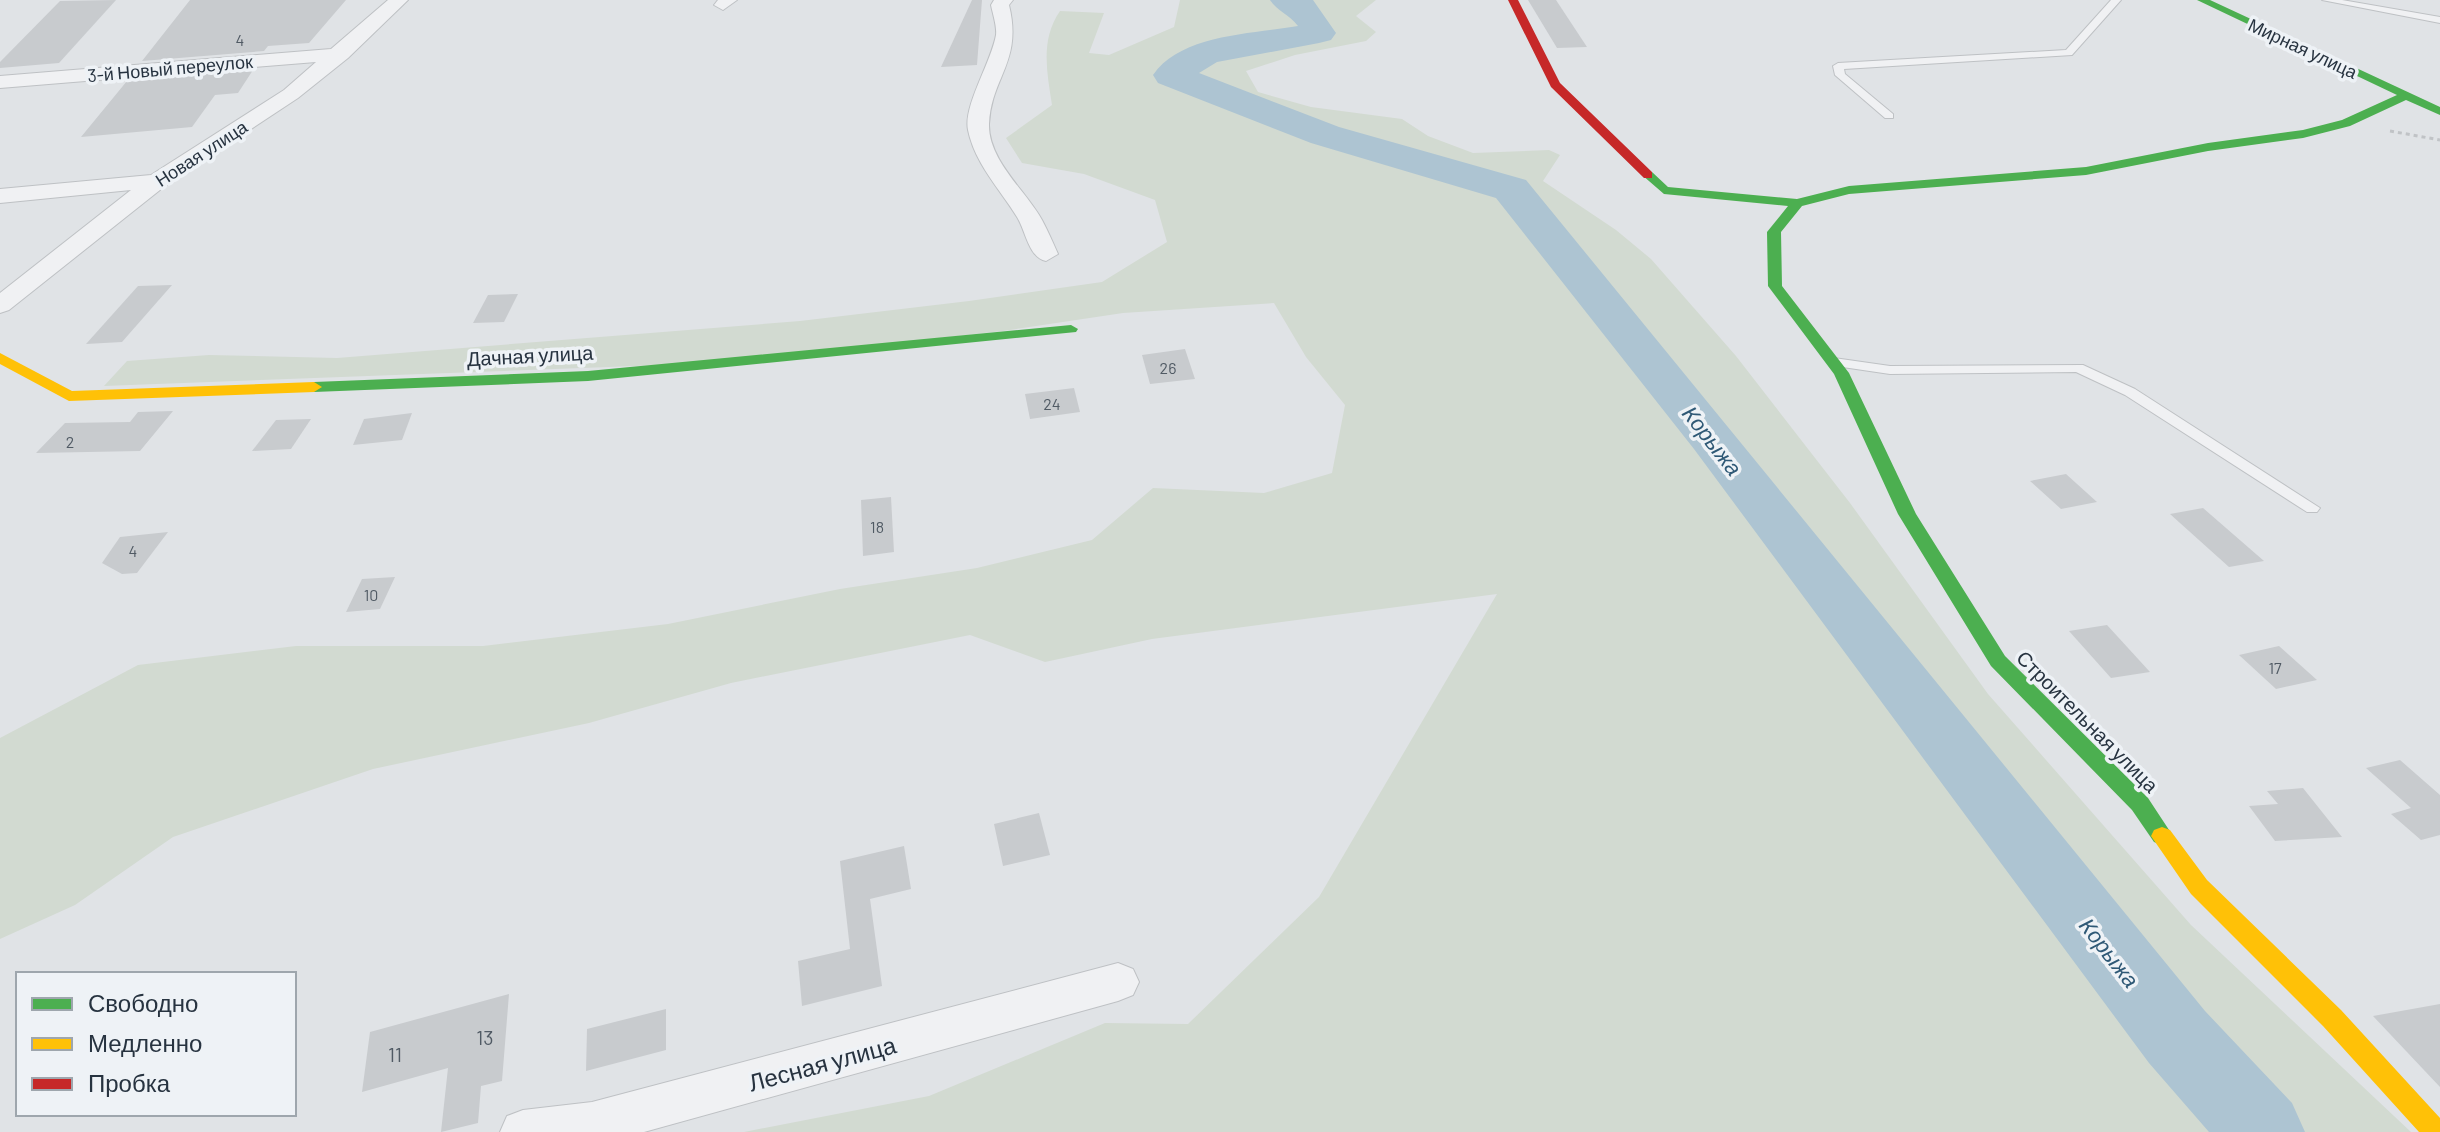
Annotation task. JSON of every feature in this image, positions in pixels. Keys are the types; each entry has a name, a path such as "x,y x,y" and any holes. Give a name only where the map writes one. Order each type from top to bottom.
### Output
{"street":[{"name":"Новая улица","path":"0,305 157,181 291,94 341,54 399,0"},
{"path":"1004,0 1000,5 1006,32 995,75 981,106 978,128 991,163 1030,219 1046,254"},
{"path":"1513,0 1555,85 1664,190 1797,203 1849,190 2086,171 2208,147 2303,134 2346,123 2405,96"},
{"name":"Мирная улица","path":"2202,0 2440,111"},
{"name":"3-й Новый переулок","path":"0,82 341,54"},
{"path":"0,196 157,181"},
{"name":"Строительная улица","path":"1797,203 1774,232 1775,286 1833,362 1907,514 1998,661 2140,804 2199,887 2332,1018 2436,1132"},
{"name":"Дачная улица","path":"0,358 69,396 588,376 1071,329"},
{"name":"Лесная улица","path":"523,1132 592,1124 1118,982"}],"lane":[{"path":"1889,116 1840,75 1838,66 2069,53 2116,0"},
{"path":"2327,0 2440,20"},
{"path":"1833,362 1890,370 2078,368 2130,392 2312,508"}],"shaded area":[{"path":"1180,0 1376,0 1356,16 1376,32 1366,41 1295,55 1246,71 1258,92 1311,107 1402,119 1428,136 1473,153 1549,150 1560,155 1543,181 1616,230 1651,259 1736,356 1850,503 1988,694 2191,925 2411,1132 744,1132 929,1096 1105,1023 1188,1024 1319,897 1497,594 1152,639 1045,662 970,635 731,683 589,723 373,769 173,837 75,905 0,939 0,738 138,665 296,646 483,646 668,624 840,589 977,568 1092,540 1153,488 1264,493 1332,473 1345,405 1306,357 1274,303 1123,313 1003,331 716,363 104,386 127,361 209,355 337,358 800,321 1102,282 1167,242 1155,200 1084,174 1022,163 1006,138 1052,105 1047,45 1060,11 1104,13 1089,53 1109,55 1174,27"}],"building":[{"path":"116,0 59,63 0,68 0,62 60,1"},
{"path":"190,0 346,0 309,43 268,46 264,51 142,61"},
{"path":"972,0 982,0 977,65 941,67"},
{"path":"1528,0 1556,0 1587,47 1557,48"},
{"path":"253,70 238,93 215,95 192,127 81,137 127,81"},
{"path":"172,285 122,342 86,344 138,286"},
{"path":"518,294 504,322 473,323 488,295"},
{"path":"1185,349 1195,379 1150,384 1142,355"},
{"path":"1074,388 1080,412 1030,419 1025,394"},
{"path":"173,411 140,451 36,453 65,423 130,422 138,412"},
{"path":"412,413 402,440 353,445 364,419"},
{"path":"311,419 291,449 252,451 276,420"},
{"path":"2066,474 2097,502 2061,509 2030,481"},
{"path":"891,497 894,552 863,556 861,500"},
{"path":"2203,508 2264,561 2229,567 2170,514"},
{"path":"168,532 137,573 122,574 102,563 120,537"},
{"path":"395,577 380,609 346,612 362,579"},
{"path":"2107,625 2150,672 2111,678 2069,631"},
{"path":"2279,646 2317,680 2276,689 2239,655"},
{"path":"2400,760 2440,795 2440,835 2421,840 2391,814 2411,808 2366,768"},
{"path":"2303,788 2342,837 2275,841 2249,806 2278,804 2267,791"},
{"path":"1039,813 1050,855 1003,866 994,824"},
{"path":"904,846 911,889 870,899 882,986 802,1006 798,961 850,949 840,861"},
{"path":"509,994 502,1081 481,1086 478,1123 441,1132 448,1068 362,1092 370,1032"},
{"path":"2440,1004 2440,1087 2373,1016"},
{"path":"666,1009 666,1050 586,1071 587,1029"}],"waterway":[{"name":"Корыжа","path":"1286,0 1301,7 1319,33 1206,53 1171,75 1325,135 1511,189 1712,438 2177,1037 2263,1132"}],"traffic: fast":[{"path":"2202,0 2440,111"},
{"path":"1648,175 1664,190 1797,203 1849,190 2086,171 2208,147 2303,134 2346,123 2405,96"},
{"path":"1797,203 1774,232 1775,286 1841,373 1907,514 1998,661 2140,804 2162,836"},
{"path":"314,387 588,376 1071,329"}],"traffic: slow":[{"path":"0,358 69,396 314,387"},
{"path":"2162,836 2199,887 2332,1018 2436,1132"}],"traffic: jam":[{"path":"1513,0 1555,85 1648,175"}]}
